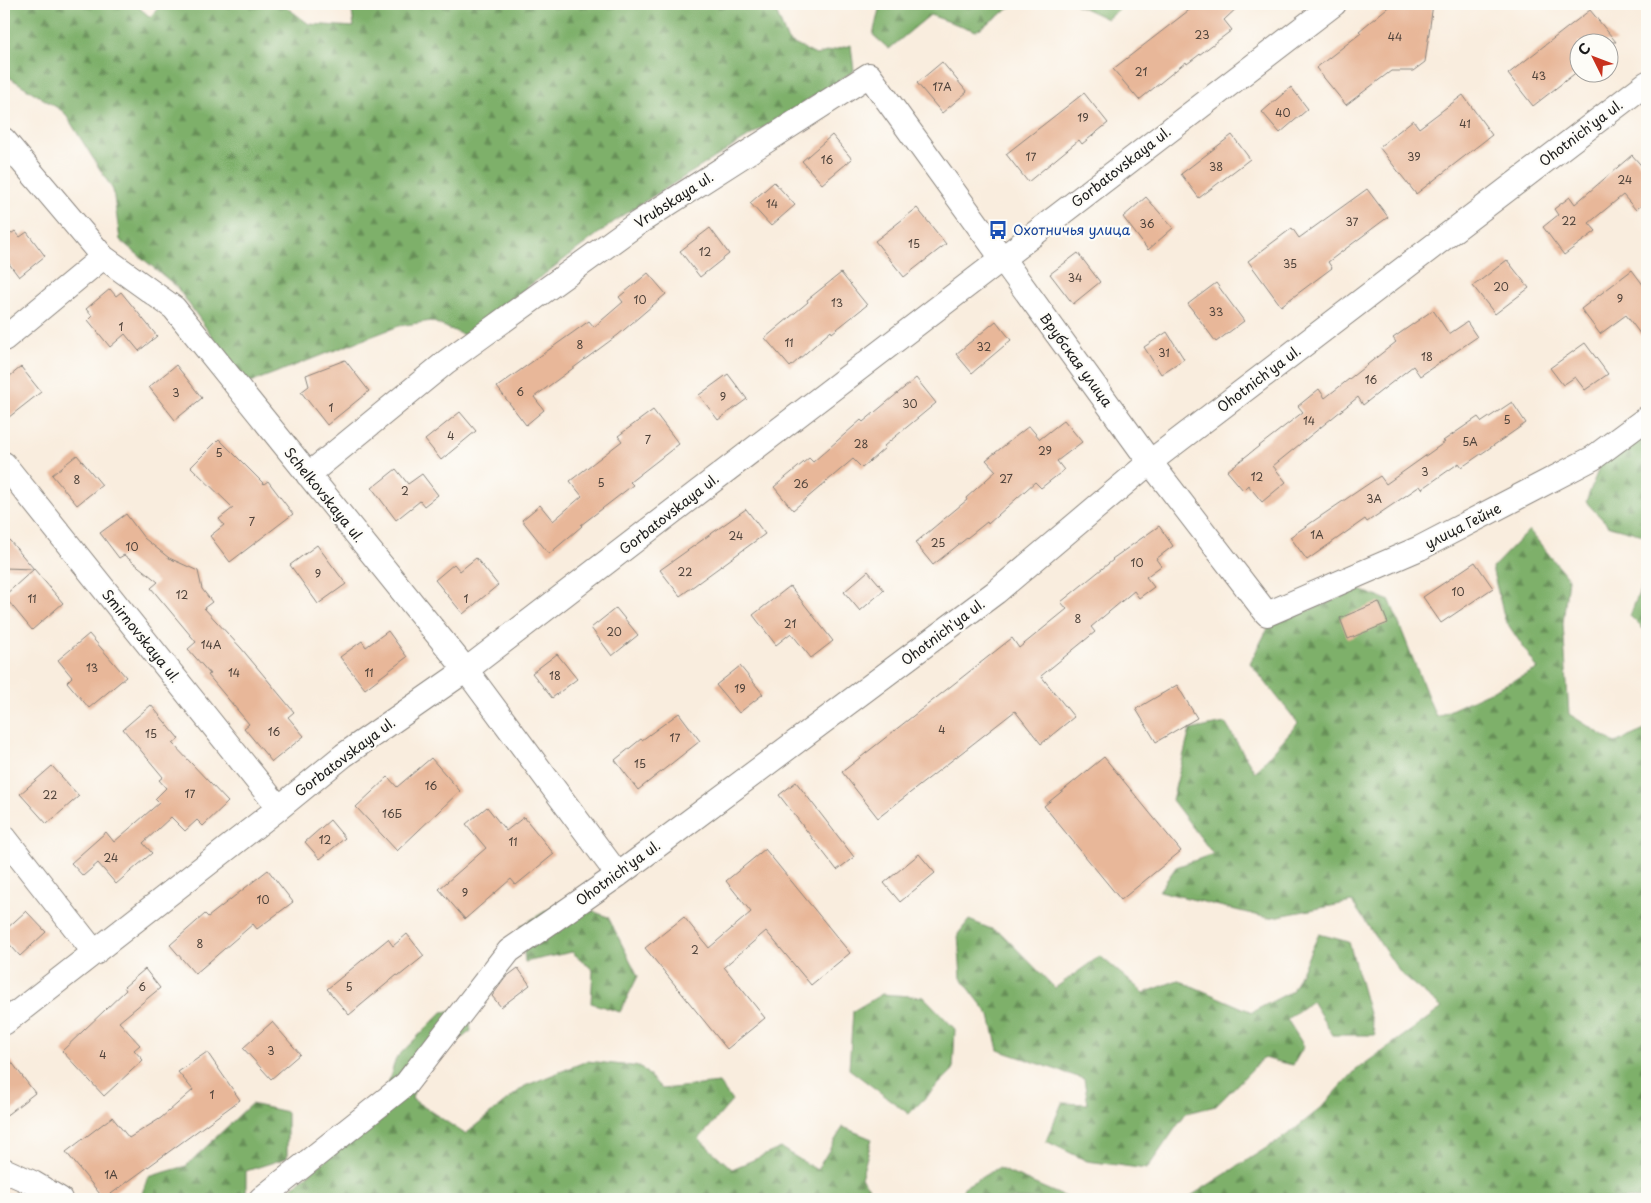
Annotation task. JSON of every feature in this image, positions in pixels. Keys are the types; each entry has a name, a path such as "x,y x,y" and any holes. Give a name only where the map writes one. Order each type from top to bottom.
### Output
{"street":[{"name":"Gorbatovskaya ul.","path":"4,1023 344,755 466,670 1334,4"},
{"name":"Vrubskaya ul.","path":"308,475 446,362 638,223 869,75 1002,258"},
{"name":"Ohotnich'ya ul.","path":"261,1199 406,1084 509,951 618,875 996,592 1150,462 1647,83"},
{"name":"Schelkovskaya ul.","path":"4,140 103,257 174,308 466,670 618,875"},
{"path":"4,339 103,257"},
{"name":"Врубская улица","path":"1002,258 1150,462 1267,614"},
{"name":"улица Гейне","path":"1267,614 1420,548 1594,458 1647,418"},
{"name":"Smirnovskaya ul.","path":"4,464 279,808"},
{"path":"4,837 95,953"},
{"path":"4,1170 60,1199"}],"green space":[{"path":"4,4 135,4 150,17 162,4 282,4 309,24 354,27 351,4 773,4 788,41 816,55 851,45 854,71 623,215 464,335 431,321 399,326 246,384 176,286 120,240 113,190 64,112 4,74"},
{"path":"1016,4 976,31 930,15 889,49 873,35 880,5"},
{"path":"1075,4 1125,4 1107,19"},
{"path":"1647,419 1647,536 1609,526 1586,502 1608,443"},
{"path":"1529,530 1568,578 1563,624 1569,714 1615,743 1647,729 1647,1199 1186,1199 1290,1133 1321,1108 1356,1070 1442,1008 1401,974 1352,902 1268,918 1159,891 1176,867 1213,854 1172,800 1190,730 1225,723 1255,772 1298,723 1250,663 1269,626 1360,590 1390,601 1436,717 1538,669 1505,620 1492,568"},
{"path":"1647,571 1647,633 1630,616"},
{"path":"564,900 608,917 638,976 620,1012 591,1003 593,970 572,952 525,962 521,926"},
{"path":"969,920 1001,933 1055,988 1100,956 1144,993 1178,980 1252,1012 1292,991 1319,934 1349,942 1375,1035 1333,1035 1312,1001 1287,1019 1304,1046 1293,1065 1263,1058 1216,1106 1186,1113 1147,1169 1087,1161 1046,1141 1062,1103 1088,1104 1084,1079 998,1050 990,1016 961,978 958,934"},
{"path":"882,994 924,997 955,1029 953,1070 909,1114 849,1069 853,1011"},
{"path":"468,1009 471,1031 419,1070 412,1099 465,1134 525,1086 587,1061 641,1067 662,1089 719,1083 732,1101 699,1139 732,1169 781,1148 817,1170 843,1127 872,1139 861,1178 879,1199 278,1199 377,1118 396,1058 442,1012"},
{"path":"251,1104 287,1112 287,1158 246,1171 246,1193 239,1199 140,1199 148,1177 186,1166"},
{"path":"998,1168 1070,1199 960,1199 964,1187"}],"building":[{"path":"1197,4 1241,4 1224,20 1232,30 1187,64 1186,62 1139,100 1113,69"},
{"path":"1392,4 1433,4 1425,62 1413,71 1391,71 1346,105 1316,68 1361,33 1359,31"},
{"path":"1590,10 1608,32 1568,32 1568,79 1533,106 1508,74"},
{"path":"942,62 967,92 942,113 917,83"},
{"path":"1291,87 1308,109 1280,133 1262,112"},
{"path":"1084,93 1108,123 1082,144 1079,140 1028,182 1006,154"},
{"path":"1463,95 1492,135 1416,194 1379,147 1413,120 1419,128"},
{"path":"832,135 852,159 822,184 802,161"},
{"path":"1232,135 1250,159 1199,198 1181,174"},
{"path":"1632,155 1647,172 1647,200 1636,210 1623,195 1589,223 1596,231 1564,255 1543,227 1558,215 1554,209 1570,197 1575,204"},
{"path":"774,182 795,205 771,226 750,203"},
{"path":"1367,189 1388,217 1328,262 1332,268 1281,306 1248,261 1292,228 1299,238"},
{"path":"1146,197 1173,228 1148,250 1123,217"},
{"path":"917,208 946,244 904,277 875,241"},
{"path":"710,228 729,254 700,277 680,251"},
{"path":"15,231 20,237 27,232 45,256 19,277 4,257 4,239"},
{"path":"1078,253 1100,282 1073,304 1050,274"},
{"path":"1507,260 1529,288 1495,314 1473,286"},
{"path":"1632,270 1647,290 1647,343 1626,315 1600,334 1581,309"},
{"path":"648,273 666,294 618,335 534,397 544,410 526,425 497,387 589,321 594,327 623,302 619,297"},
{"path":"841,273 867,305 832,333 831,331 790,367 765,338 808,302 807,300"},
{"path":"1216,283 1244,321 1216,342 1188,304"},
{"path":"110,289 116,296 121,292 157,336 139,351 125,334 110,347 88,320 92,316 86,309"},
{"path":"1433,310 1449,334 1467,322 1477,337 1420,376 1413,366 1363,405 1358,397 1273,466 1286,482 1262,502 1248,485 1243,490 1227,471 1303,412 1298,406 1319,389 1325,398 1396,342 1393,338"},
{"path":"996,321 1011,340 972,373 956,354"},
{"path":"1167,332 1184,359 1161,374 1144,347"},
{"path":"1585,343 1608,374 1585,390 1575,377 1563,385 1550,368"},
{"path":"345,360 369,391 327,425 301,392 309,386 306,375"},
{"path":"176,365 202,398 175,420 149,387"},
{"path":"21,367 41,392 4,421 4,381"},
{"path":"728,374 747,399 718,420 699,395"},
{"path":"916,378 936,403 884,446 885,448 862,468 853,459 793,510 774,487 809,458 813,462 861,420 863,422"},
{"path":"1512,402 1526,423 1462,467 1459,463 1422,489 1420,486 1367,522 1365,519 1307,560 1290,537 1380,476 1386,484 1478,417 1482,422"},
{"path":"653,410 679,444 630,482 633,485 581,525 549,554 522,520 540,505 553,521 582,496 570,481 622,441 618,436"},
{"path":"460,412 476,431 441,460 425,440"},
{"path":"1064,420 1082,442 1057,461 1064,470 1041,488 1035,482 988,524 987,522 933,565 915,543 967,500 966,498 996,471 986,460 1029,426 1040,439"},
{"path":"219,439 264,484 268,481 293,514 230,562 210,536 224,525 219,519 233,508 191,467"},
{"path":"77,455 102,485 77,505 52,475"},
{"path":"396,469 408,484 422,474 438,495 424,506 420,501 396,520 372,488"},
{"path":"746,509 765,534 680,596 660,570"},
{"path":"126,514 144,538 169,558 198,571 202,589 212,602 204,608 241,648 294,712 288,717 304,736 272,762 244,728 249,724 188,649 196,642 151,588 158,582 124,555 119,558 100,533"},
{"path":"1159,526 1173,546 1156,559 1161,566 1146,577 1154,587 1139,598 1134,591 1091,627 1095,632 1041,676 1074,717 1041,744 1015,711 878,818 842,772 1012,638 1019,648 1067,609 1061,602 1112,559"},
{"path":"4,534 34,569 4,568"},
{"path":"317,545 346,584 318,604 290,565"},
{"path":"476,558 498,585 463,614 435,580 454,564 460,571"},
{"path":"1475,562 1493,588 1441,623 1423,597"},
{"path":"34,569 63,603 32,630 4,596"},
{"path":"868,571 884,590 860,611 844,592"},
{"path":"790,586 833,641 811,658 791,633 776,645 753,615"},
{"path":"1379,602 1388,623 1348,639 1340,618"},
{"path":"616,608 638,635 612,656 591,628"},
{"path":"388,631 407,657 365,689 340,657 362,641 366,647"},
{"path":"89,634 126,677 89,708 67,682 72,677 58,660"},
{"path":"557,654 577,679 552,698 532,673"},
{"path":"740,666 763,694 739,713 716,685"},
{"path":"1177,685 1197,718 1156,742 1136,709"},
{"path":"151,705 179,739 173,744 228,802 203,826 197,820 185,831 171,817 143,843 152,853 116,884 98,863 83,876 71,863 106,832 114,842 159,803 155,799 166,788 159,780 163,777 123,729"},
{"path":"679,713 700,741 638,790 615,760 641,739"},
{"path":"1104,757 1181,851 1121,900 1044,806"},
{"path":"431,758 460,791 397,851 356,807 388,777 397,787"},
{"path":"52,766 79,796 47,824 20,794"},
{"path":"796,782 854,857 837,870 779,795"},
{"path":"487,807 506,831 524,817 554,854 516,885 511,879 465,919 439,889 486,848 466,824"},
{"path":"330,820 345,838 320,859 305,842"},
{"path":"765,849 850,953 811,985 766,931 724,967 765,1018 727,1049 645,948 684,917 709,948 751,912 726,881"},
{"path":"919,854 935,873 900,902 884,883"},
{"path":"268,870 293,902 257,929 253,924 195,974 170,945 205,914 208,917"},
{"path":"26,911 46,932 20,956 4,938 4,931"},
{"path":"407,934 424,956 399,976 397,975 349,1015 327,989 388,939 393,946"},
{"path":"518,968 530,985 501,1007 492,996 506,977"},
{"path":"145,969 160,988 119,1022 140,1045 134,1050 143,1060 104,1096 62,1051 126,990 124,987"},
{"path":"272,1022 300,1054 271,1079 243,1048"},
{"path":"4,1052 35,1093 4,1117"},
{"path":"207,1052 240,1100 104,1199 66,1152 112,1117 129,1138 161,1118 193,1090 178,1072"}],"place":[{"name":"Охотничья улица","path":"998,230"}]}
